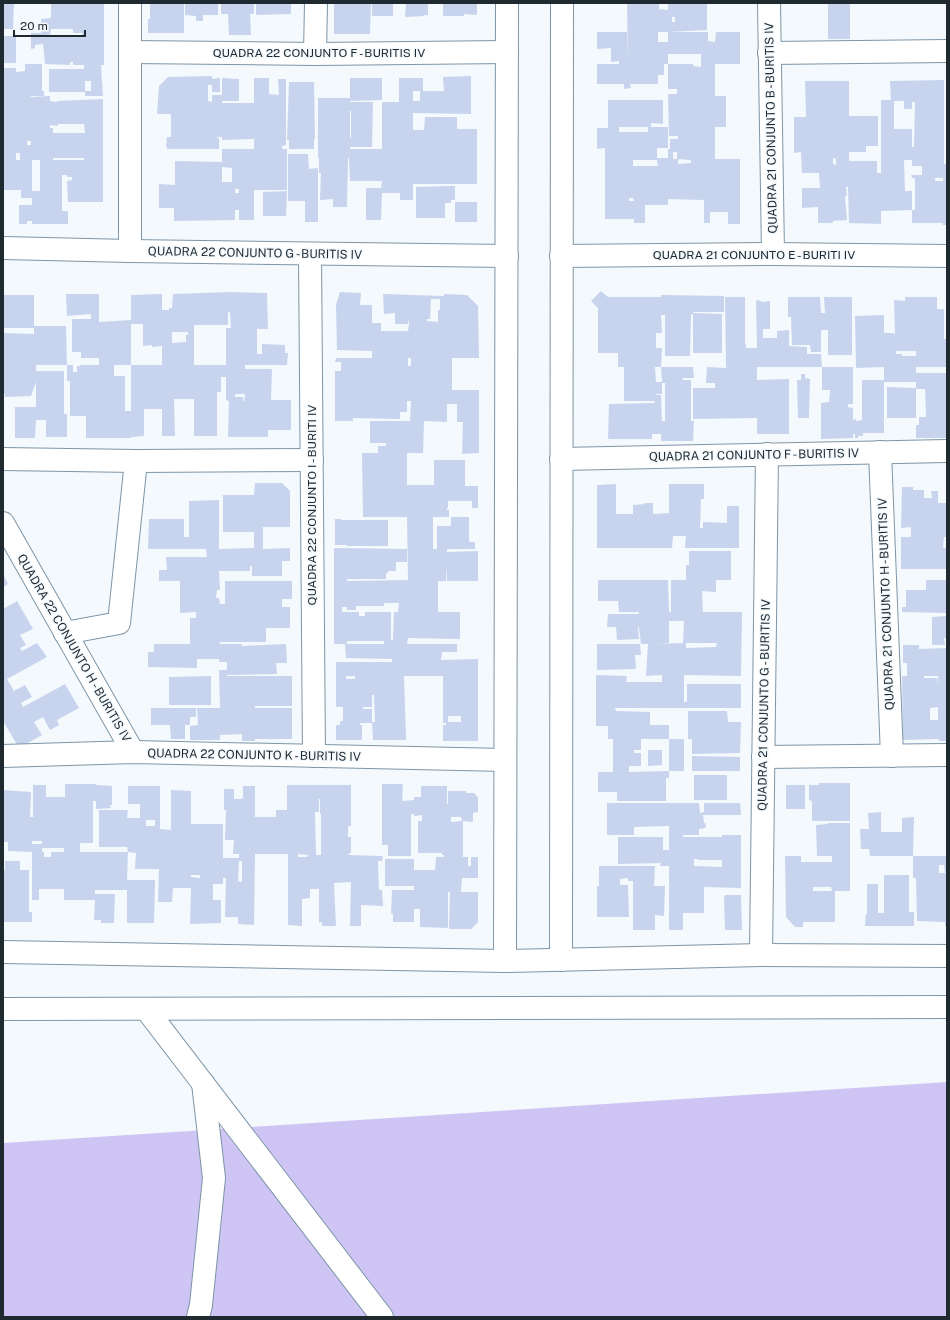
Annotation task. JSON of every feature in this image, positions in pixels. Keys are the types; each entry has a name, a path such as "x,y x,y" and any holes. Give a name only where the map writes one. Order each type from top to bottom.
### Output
{"street":[{"path":"130,3 130,252"},
{"path":"315,54 316,3"},
{"path":"505,961 507,3"},
{"path":"561,960 562,3"},
{"name":"QUADRA 21 CONJUNTO B - BURITIS IV","path":"768,3 773,254"},
{"path":"769,53 947,51"},
{"name":"QUADRA 22 CONJUNTO F - BURITIS IV","path":"131,52 315,54 507,52"},
{"name":"QUADRA 22 CONJUNTO G - BURITIS IV","path":"3,248 130,252 507,256"},
{"name":"QUADRA 22 CONJUNTO I - BURITI IV","path":"310,254 314,756"},
{"name":"QUADRA 21 CONJUNTO E - BURITI IV","path":"561,256 773,254 947,256"},
{"name":"QUADRA 21 CONJUNTO F - BURITIS IV","path":"561,459 947,451"},
{"name":"QUADRA 21 CONJUNTO H - BURITIS IV","path":"880,452 892,756"},
{"name":"QUADRA 21 CONJUNTO G - BURITIS IV","path":"761,956 767,454"},
{"path":"3,460 312,460"},
{"path":"65,633 119,623 136,461"},
{"name":"QUADRA 22 CONJUNTO H - BURITIS IV","path":"3,524 133,752"},
{"name":"QUADRA 22 CONJUNTO K - BURITIS IV","path":"3,756 133,752 505,760"},
{"path":"763,757 947,755"},
{"path":"3,952 505,961 761,956 947,956"},
{"path":"3,1009 947,1007"},
{"path":"146,1009 382,1317"},
{"path":"198,1317 201,1305 214,1178 203,1083"}],"shaded area":[{"path":"947,1082 947,1317 3,1317 3,1143"}],"building":[{"path":"51,3 104,3 104,65 101,65 103,96 85,96 85,92 49,92 49,69 84,69 84,65 73,65 73,62 70,62 70,65 45,64 43,44 35,45 35,48 31,49 31,33 41,33 41,19 51,18","holes":["51,29 73,29 73,33 82,33 82,35 73,35 73,37 64,37 64,35 50,36","85,81 91,81 91,91 85,91"]},
{"path":"150,3 184,3 184,33 148,33"},
{"path":"185,3 218,3 218,15 203,15 203,21 196,21 196,16 185,15"},
{"path":"221,3 254,3 254,14 250,14 251,35 229,35 228,14 221,14"},
{"path":"256,3 291,3 291,14 256,15"},
{"path":"334,3 371,3 370,34 334,34"},
{"path":"372,3 393,3 393,16 372,16"},
{"path":"406,3 428,3 428,16 405,17"},
{"path":"443,3 477,3 477,15 464,14 464,16 443,16"},
{"path":"627,3 659,3 659,9 668,10 668,3 707,3 707,30 668,32 708,32 708,41 715,42 716,32 740,32 740,64 715,64 715,96 726,96 726,127 715,127 715,159 740,159 740,224 728,224 728,212 710,212 710,223 704,223 704,200 668,199 668,205 645,205 645,223 634,223 634,219 605,219 605,148 597,149 597,128 608,128 608,100 663,100 663,124 651,123 651,127 668,127 668,148 657,148 657,158 668,158 670,139 678,139 678,136 669,136 668,94 677,94 677,89 668,89 668,64 664,64 664,75 658,75 658,84 630,84 631,88 624,89 624,84 597,84 597,64 619,64 619,61 611,62 611,48 597,49 597,32 627,32 628,64","holes":["672,17 675,17 675,22 672,22","658,32 668,32 668,42 658,42","668,54 701,54 701,67 693,66 693,64 668,64","619,127 648,127 648,132 619,132","673,152 677,152 677,159 673,159","678,159 691,160 691,163 678,164","633,160 657,160 658,166 633,166","629,198 633,198 634,201 629,201"]},
{"path":"828,3 850,3 850,39 828,39"},
{"path":"14,4 13,29 3,29 3,5"},
{"path":"3,36 16,36 16,63 3,63"},
{"path":"25,64 42,64 42,91 44,91 44,96 31,97 50,96 50,101 57,102 103,99 103,202 68,202 67,181 72,180 72,177 62,175 62,211 68,211 68,224 32,224 32,221 27,221 27,224 19,224 19,205 32,205 32,198 21,198 21,190 3,190 3,68 16,68 16,72 25,71","holes":["58,124 84,124 85,133 53,133 53,128 50,128 50,125 58,126","27,141 31,141 31,145 27,145","16,153 20,153 20,160 16,160","53,158 84,158 84,160 53,160","32,160 40,160 40,191 32,191"]},
{"path":"212,76 212,79 220,78 220,92 212,92 212,85 208,85 208,101 212,102 212,95 222,95 222,78 239,79 239,101 222,101 222,103 254,103 254,78 269,78 269,94 279,95 278,79 286,79 286,145 282,146 282,149 287,149 287,190 254,190 254,220 239,220 239,210 235,210 235,220 174,221 174,208 159,208 159,184 175,185 175,161 222,162 222,149 254,149 254,139 222,140 222,137 216,137 219,138 219,149 167,149 167,137 171,137 171,114 157,114 159,86 168,77","holes":["222,167 232,168 232,182 222,182","235,189 239,189 239,193 235,193"]},
{"path":"471,76 471,114 413,113 413,130 424,130 425,117 457,117 457,129 477,129 477,184 413,184 413,200 400,200 400,193 382,193 381,220 366,220 366,188 381,188 382,181 350,181 348,158 347,207 333,207 333,199 320,200 321,173 319,173 318,158 318,98 350,98 350,78 382,78 382,100 350,101 373,102 372,147 350,147 350,149 382,149 382,102 399,102 399,78 423,78 423,91 444,91 443,77","holes":["413,91 420,91 420,101 413,101","351,111 351,138 350,138"]},
{"path":"944,80 944,164 947,164 947,225 943,225 943,223 912,223 912,210 881,211 881,224 849,223 848,187 846,187 847,196 845,196 847,220 833,221 833,223 818,223 818,207 802,208 802,188 820,188 819,173 802,173 801,152 794,153 794,117 806,117 805,81 849,81 849,116 878,116 878,146 866,146 866,152 849,152 849,161 877,161 877,173 881,173 881,100 891,100 890,81","holes":["894,101 904,101 904,109 912,109 912,102 915,102 914,147 912,147 912,129 894,129","833,158 836,159 836,165 833,164","904,160 912,160 912,166 922,166 922,175 911,175 912,178 915,178 915,210 912,210 912,191 905,191","935,178 943,178 943,181 935,181"]},
{"path":"289,82 314,82 314,149 289,149 289,140 287,140"},
{"path":"288,154 308,154 309,169 318,168 318,222 305,222 305,201 288,201"},
{"path":"455,186 455,200 451,200 451,203 445,203 445,218 416,218 416,187"},
{"path":"287,191 286,216 263,216 263,192"},
{"path":"455,202 477,202 477,222 455,222"},
{"path":"601,291 608,297 661,297 661,295 724,296 724,312 693,312 722,314 722,353 693,353 693,314 691,315 690,356 665,356 665,315 661,315 662,333 656,333 656,348 662,348 661,367 693,367 694,378 683,378 683,380 691,380 691,421 694,421 693,441 661,441 661,434 652,434 652,439 608,439 609,404 655,403 654,401 624,401 624,367 618,367 618,353 598,353 598,308 591,301","holes":["655,367 661,367 662,382 656,382","662,383 665,383 665,421 662,421 661,395 655,394 662,394"]},
{"path":"230,292 267,293 268,329 257,329 257,354 262,354 262,344 285,345 285,353 288,353 287,365 245,365 245,369 272,369 271,400 291,400 291,430 268,430 268,437 228,437 229,401 226,400 226,377 221,377 221,392 217,392 217,436 194,436 194,399 174,399 175,436 162,436 162,409 144,409 144,436 131,438 86,438 86,416 70,416 70,381 67,381 67,365 73,365 73,372 77,372 77,366 80,365 99,365 99,358 81,358 81,352 72,352 72,319 91,319 91,314 67,316 66,294 99,294 99,322 131,320 131,295 162,294 162,310 169,310 169,308 172,308 173,294","holes":["228,312 230,312 231,328 226,328 226,365 194,365 194,325 228,325","131,324 143,324 143,346 162,346 162,365 131,365","172,332 188,332 188,335 186,335 186,342 172,343","114,365 131,365 131,411 125,411 125,376 114,376","235,394 245,394 244,401 243,397 235,397"]},
{"path":"340,292 361,293 360,305 372,305 372,323 381,323 381,331 408,331 409,324 408,319 408,324 395,324 395,313 384,314 383,294 444,296 444,294 467,295 478,306 479,358 452,358 452,390 479,390 479,453 462,454 463,422 457,422 457,404 447,404 447,422 424,421 423,453 407,453 407,485 434,485 434,460 465,460 465,486 478,486 478,508 472,508 472,501 448,501 447,510 449,510 449,517 433,517 433,549 437,549 437,526 451,526 451,517 469,517 469,542 475,542 475,549 447,549 447,552 478,551 478,581 447,581 447,564 446,581 438,581 438,612 460,612 460,639 408,638 407,644 457,644 457,652 442,652 441,660 478,659 478,741 443,741 443,725 446,725 446,723 443,723 443,676 404,676 406,740 373,740 372,722 360,723 360,725 362,725 362,740 336,740 336,725 340,725 340,721 343,721 343,707 336,707 336,662 392,662 392,659 346,658 345,644 334,644 334,548 407,549 407,562 396,562 396,571 388,571 388,573 386,573 386,579 347,579 347,581 408,580 407,517 363,517 362,453 378,453 378,446 386,446 386,443 370,443 370,421 410,421 411,401 407,401 407,412 400,412 400,419 353,418 353,421 335,421 335,371 341,371 341,362 335,362 336,358 372,358 372,351 337,350 336,305","holes":["431,299 440,299 438,322 427,321 427,319 430,319","408,358 411,358 411,366 408,366","384,603 399,603 398,612 394,612 393,640 391,640 391,612 365,612 365,616 359,616 359,612 342,612 342,607 347,607 347,610 356,610 356,606 384,606","347,641 384,641 384,644 347,644","346,676 355,676 355,679 346,679","372,695 374,695 375,722 372,722 372,709 363,709 363,707 372,707","448,716 461,716 461,722 448,722"]},
{"path":"3,295 34,295 34,326 66,326 67,365 36,365 36,371 64,371 64,414 67,414 67,437 46,437 46,420 36,420 35,438 15,438 15,407 36,407 36,382 31,396 5,397 5,394 3,394 3,333 34,334 34,328 3,328"},
{"path":"725,297 745,297 746,348 757,348 756,300 761,302 770,301 770,329 763,329 763,338 777,338 777,331 789,330 789,346 807,347 807,354 821,354 822,367 757,367 757,380 789,379 789,434 757,434 757,418 693,419 693,388 715,388 715,383 706,383 707,367 726,368"},
{"path":"788,297 820,297 821,313 825,313 824,297 852,297 852,355 828,355 828,330 821,330 821,352 811,352 810,345 792,345 791,317 788,317"},
{"path":"905,297 937,297 937,309 944,309 944,339 947,339 947,367 916,367 916,373 947,373 947,438 916,438 916,425 919,425 919,417 926,417 925,389 916,389 916,418 887,418 887,387 916,388 916,382 884,382 884,433 863,433 863,436 858,436 858,438 855,438 855,434 853,434 853,438 821,439 821,403 829,402 830,390 822,390 822,367 853,367 853,404 848,404 848,407 853,408 853,420 862,420 862,380 884,380 884,367 856,368 855,316 884,315 884,333 895,334 894,300 905,301","holes":["896,351 916,351 916,356 902,356 902,354 896,354"]},
{"path":"801,374 805,374 805,378 810,379 809,418 798,418 797,380 801,380"},
{"path":"255,483 282,483 290,491 290,527 263,527 263,549 290,548 290,561 282,561 282,576 252,576 252,566 250,566 250,571 219,571 220,590 217,590 216,598 219,598 220,604 225,604 225,581 292,581 292,599 282,599 282,607 290,607 290,628 266,628 266,642 219,642 220,644 242,644 242,646 286,644 287,663 276,663 277,674 227,676 292,676 292,706 255,706 255,708 292,708 292,739 255,739 255,741 242,741 242,734 220,735 220,740 190,740 190,726 198,725 197,708 220,708 219,670 227,670 227,662 219,662 219,659 197,659 197,668 148,667 148,652 154,652 154,644 190,644 190,618 196,618 196,612 180,613 180,581 159,581 159,570 167,570 166,557 207,557 206,549 148,549 149,519 184,519 184,537 189,537 189,501 219,500 219,549 254,548 254,532 223,532 223,495 254,495"},
{"path":"616,484 616,514 633,514 633,505 645,504 644,503 653,503 653,514 669,513 669,484 704,484 704,499 701,499 700,528 703,528 703,522 727,523 727,506 739,506 739,548 685,548 686,536 673,536 672,548 597,548 597,485"},
{"path":"902,487 913,487 913,490 924,490 924,498 932,498 931,491 938,491 938,503 947,503 947,537 944,537 943,548 947,548 947,569 901,569 901,537 911,537 911,527 901,528"},
{"path":"335,519 388,520 388,546 335,545"},
{"path":"689,551 731,551 731,580 716,580 716,592 702,591 703,612 742,612 741,676 684,675 684,702 687,702 687,684 741,684 741,708 615,708 616,711 650,712 650,725 669,725 669,739 641,739 641,750 634,750 634,753 641,753 641,766 629,766 629,772 669,771 669,778 666,778 666,801 617,801 617,792 598,792 598,772 613,772 613,739 608,739 608,726 596,726 596,675 627,676 626,682 662,682 662,675 646,676 648,644 641,644 639,627 639,639 617,640 616,627 607,627 608,614 639,614 639,612 619,612 618,601 598,601 598,580 668,580 669,612 671,612 671,580 686,580 686,565 689,565","holes":["669,621 684,621 683,643 658,644 669,643","686,643 717,643 716,647 686,648"]},
{"path":"3,574 8,584 3,587"},
{"path":"926,580 947,580 947,613 902,612 902,607 906,607 906,590 926,590"},
{"path":"17,601 33,629 20,635 26,645 20,648 22,651 37,643 47,657 7,679 14,691 25,685 32,697 21,703 23,707 65,684 79,708 57,720 59,725 50,730 43,717 34,722 42,735 19,748 3,721 3,609"},
{"path":"947,616 947,638 944,638 945,645 932,645 932,617"},
{"path":"597,644 640,644 641,655 635,655 636,669 597,670"},
{"path":"903,645 919,645 919,649 947,648 947,741 939,741 939,739 903,740 902,676 907,676 907,663 903,663","holes":["924,676 938,676 938,684 937,678 924,678","938,707 938,720 930,720 930,708"]},
{"path":"211,676 211,705 169,705 169,677"},
{"path":"151,708 196,708 196,717 190,717 190,725 185,725 185,739 171,739 170,725 151,725"},
{"path":"688,711 727,711 728,722 741,722 740,753 692,754 692,739 688,739"},
{"path":"669,739 684,739 684,771 669,771"},
{"path":"648,750 662,750 662,765 648,766"},
{"path":"692,756 740,757 740,771 692,771"},
{"path":"694,775 727,775 727,800 694,800"},
{"path":"819,783 850,783 850,821 812,821 812,801 809,800 809,785 819,785"},
{"path":"65,784 96,784 112,786 111,808 96,809 96,801 93,801 93,843 80,843 80,852 128,852 127,880 155,880 154,923 127,923 127,890 95,890 95,894 115,894 114,923 101,923 101,920 94,920 95,900 64,900 64,889 39,889 39,900 32,900 32,852 8,851 8,842 3,842 3,790 31,792 30,817 33,817 33,785 46,785 46,797 65,797","holes":["32,841 42,841 42,844 32,844","42,848 64,848 64,852 51,852 51,857 44,857 44,852 42,852"]},
{"path":"382,784 403,784 402,801 414,800 414,797 421,797 421,786 447,786 447,804 448,791 466,791 466,793 474,793 478,797 478,812 473,813 473,822 463,821 463,857 468,857 468,866 471,866 471,857 478,857 478,878 462,878 461,892 478,892 478,922 471,929 449,929 450,892 448,892 448,928 420,927 420,909 414,909 414,922 393,922 393,914 391,913 392,890 414,890 414,886 385,886 385,859 414,859 414,870 435,870 436,857 444,857 444,855 442,855 442,853 418,853 418,821 422,821 422,815 414,816 414,814 411,814 411,856 388,856 388,845 382,845","holes":["451,817 461,817 462,821 451,822"]},
{"path":"287,785 351,785 351,826 348,826 348,837 351,837 351,853 349,853 349,855 383,856 382,861 378,861 379,890 382,890 383,906 361,905 361,926 350,926 351,882 334,883 336,926 322,926 322,922 319,923 319,889 310,889 310,898 302,899 302,926 288,925 288,854 255,854 254,925 238,924 238,917 225,917 226,878 223,878 223,884 213,884 213,900 221,900 221,923 190,924 191,888 173,888 172,902 158,902 159,869 135,869 136,853 128,852 127,847 99,847 99,810 128,810 127,818 140,818 140,804 128,804 128,786 160,786 160,829 171,830 171,790 191,791 191,824 223,824 223,858 239,858 239,854 233,854 234,840 225,840 226,810 224,810 224,789 234,789 234,799 241,799 243,798 243,786 255,786 255,817 276,817 276,810 287,810","holes":["320,799 321,855 316,855 315,812 319,812","146,820 155,820 155,826 146,826","298,854 308,855 307,857 298,857","239,861 242,861 242,882 238,881","191,875 200,875 200,878 191,877"]},
{"path":"786,785 805,785 805,809 786,809"},
{"path":"607,803 699,803 700,813 704,812 704,803 740,803 741,815 703,815 706,826 705,828 699,829 699,835 683,835 683,837 722,837 722,835 741,835 741,888 704,887 704,913 683,913 683,930 669,930 669,866 660,866 661,863 618,864 618,837 663,837 663,850 669,850 669,826 634,827 634,835 607,835","holes":["694,859 722,860 722,867 694,866"]},
{"path":"881,812 881,832 902,832 902,818 914,817 913,856 870,856 869,849 861,849 860,829 869,829 868,813"},
{"path":"850,823 850,891 835,891 835,922 803,922 803,927 795,927 786,917 785,856 801,856 801,862 832,862 832,856 817,856 816,825","holes":["813,887 831,887 832,891 813,891"]},
{"path":"913,856 947,856 947,926 945,926 945,922 917,921 916,878 913,878","holes":["939,865 944,865 945,873 939,873"]},
{"path":"5,861 20,861 20,870 29,870 29,912 32,912 32,922 3,922 3,870 5,870"},
{"path":"599,866 655,866 654,886 665,886 664,916 655,915 655,930 633,930 633,881 628,881 628,878 620,879 620,885 628,885 629,917 597,917 597,886 599,886"},
{"path":"884,875 909,875 909,912 914,912 914,926 865,926 867,914 867,884 878,884 878,913 884,913"},
{"path":"725,895 741,895 742,930 725,930"}]}
